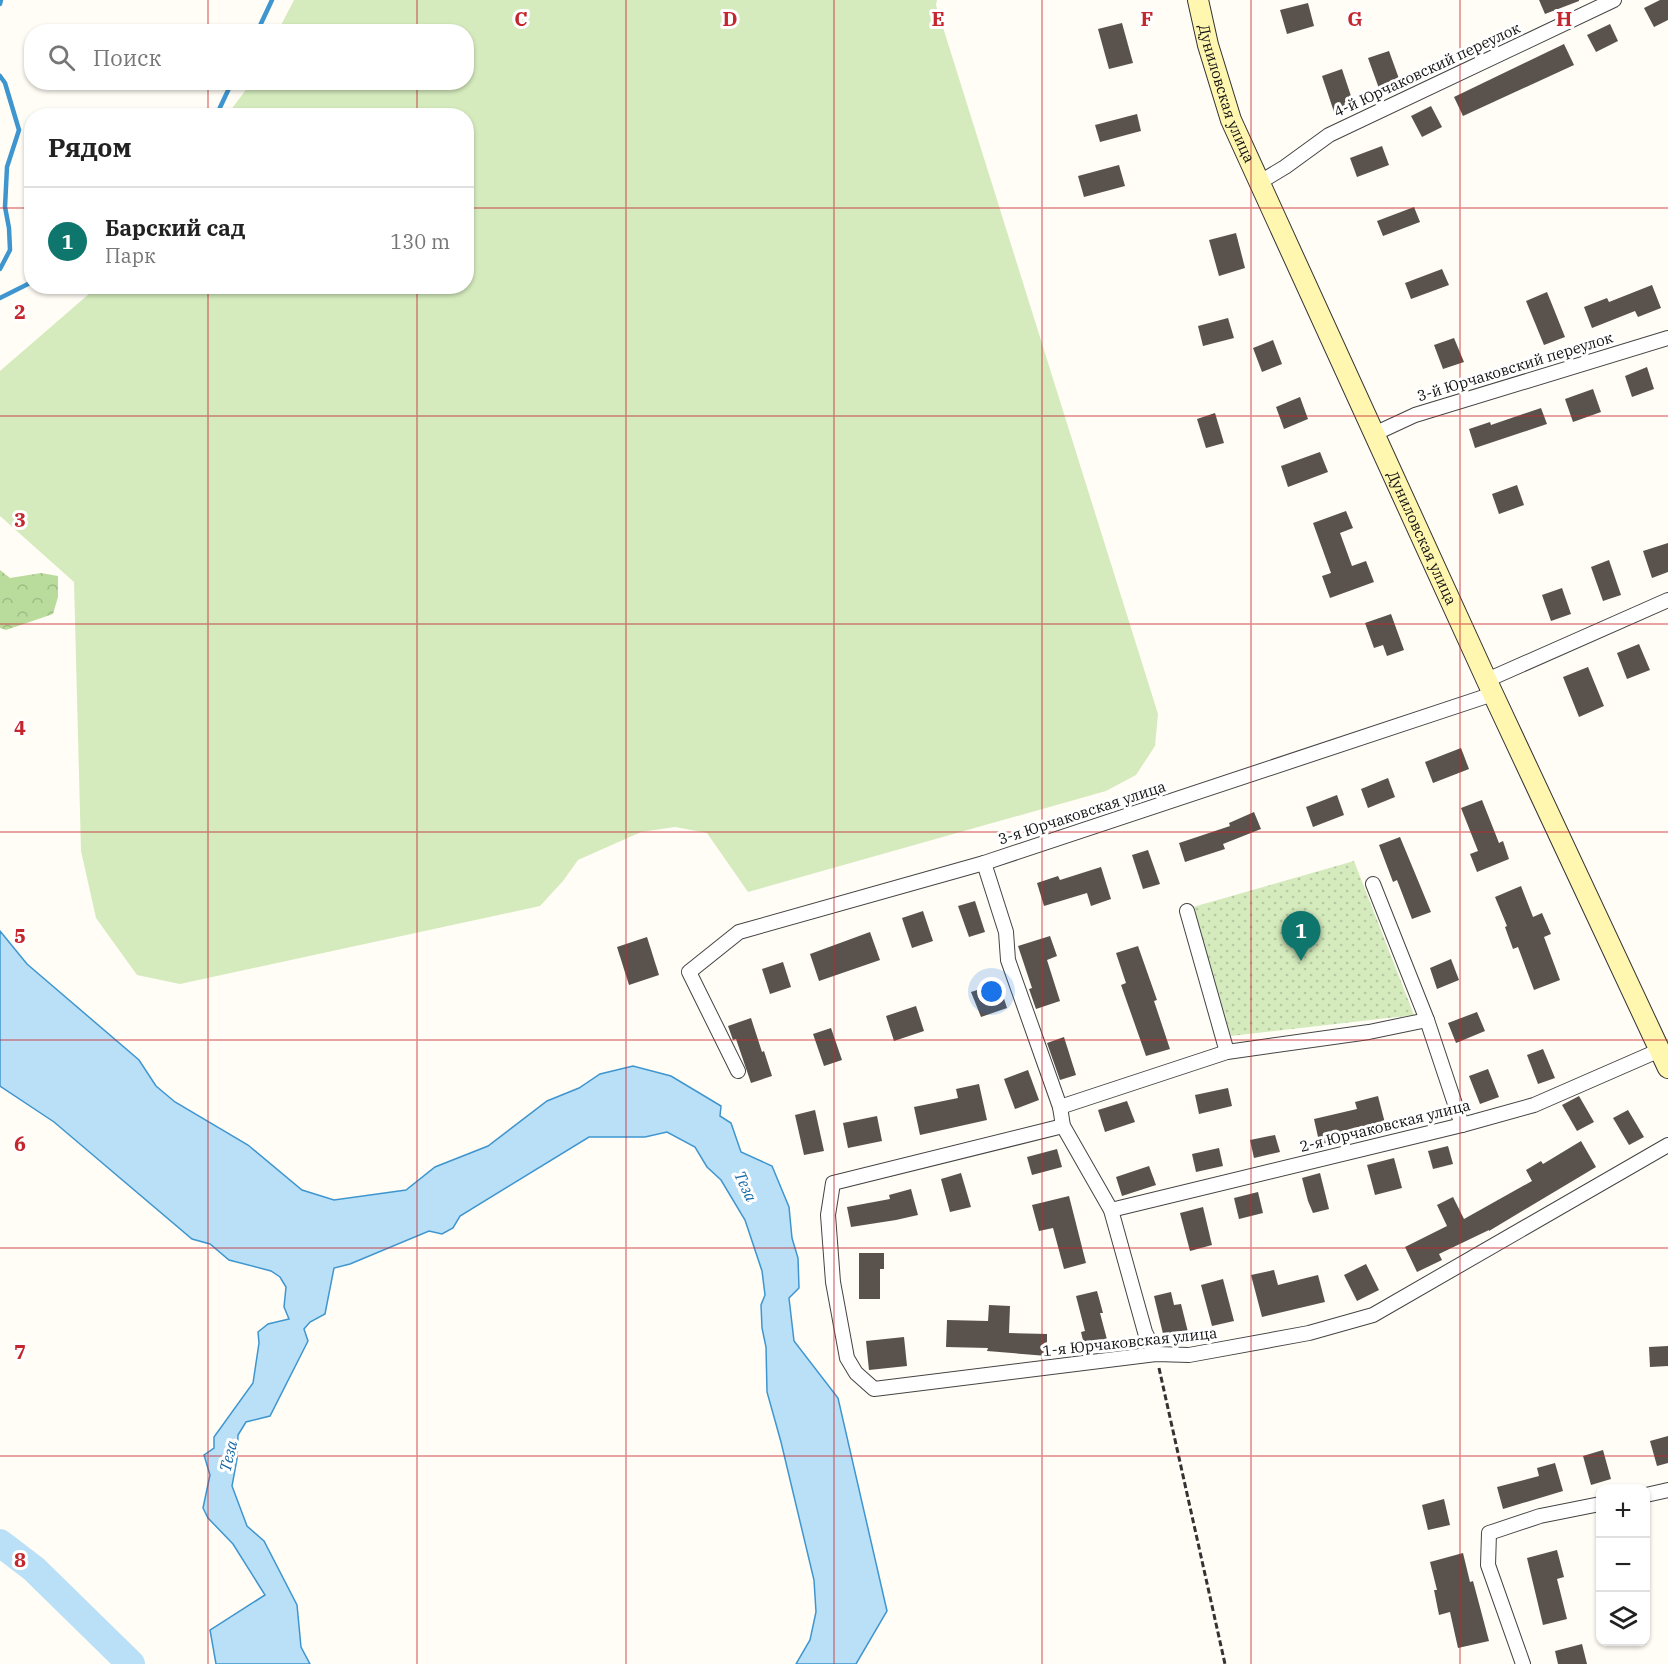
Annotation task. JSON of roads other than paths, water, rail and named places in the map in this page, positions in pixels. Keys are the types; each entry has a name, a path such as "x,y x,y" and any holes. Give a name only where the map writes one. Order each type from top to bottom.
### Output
{"main road":[{"name":"Дуниловская улица","path":"1198,0 1208,45 1231,120 1490,687 1664,1059"}],"street":[{"name":"4-й Юрчаковский переулок","path":"1260,182 1329,135 1614,0"},
{"name":"3-й Юрчаковский переулок","path":"1374,434 1415,415 1668,338"},
{"name":"3-я Юрчаковская улица","path":"738,1071 690,972 739,932 984,863 1490,687 1668,600"},
{"path":"984,863 1006,932 1008,960 1060,1107 1063,1126 1111,1210 1145,1332 1156,1354"},
{"path":"1373,884 1427,1020 1462,1125"},
{"path":"1187,912 1227,1052"},
{"path":"1060,1107 1227,1052 1369,1032 1427,1020"},
{"name":"2-я Юрчаковская улица","path":"1111,1210 1462,1125 1534,1105 1664,1059"},
{"name":"1-я Юрчаковская улица","path":"1063,1126 833,1183 828,1215 832,1271 847,1358 856,1373 874,1389 1156,1354 1189,1355 1309,1333 1373,1315 1668,1145"},
{"path":"1650,1493 1668,1490"},
{"path":"1522,1664 1488,1565 1490,1533 1540,1516 1596,1505"}],"water":[{"path":"0,931 27,964 139,1060 156,1086 175,1102 248,1145 302,1190 334,1200 406,1190 435,1167 488,1146 547,1101 579,1088 600,1074 633,1066 671,1076 721,1106 720,1116 731,1123 741,1152 772,1166 789,1207 792,1238 798,1258 799,1288 789,1298 794,1341 838,1398 887,1611 856,1664 796,1664 810,1640 816,1612 814,1580 767,1392 766,1347 761,1305 765,1295 762,1271 745,1220 721,1180 707,1167 695,1147 667,1132 645,1137 589,1137 460,1216 453,1228 442,1234 429,1231 350,1264 334,1268 325,1314 310,1322 304,1329 308,1341 270,1416 246,1422 238,1435 237,1459 232,1486 247,1526 264,1541 297,1605 301,1647 310,1664 216,1664 210,1630 265,1595 233,1544 208,1518 203,1508 210,1475 204,1455 214,1448 214,1437 253,1383 259,1343 258,1332 268,1324 289,1319 284,1307 286,1287 280,1277 271,1271 229,1260 210,1244 192,1239 54,1122 0,1086"}],"waterway":[{"path":"0,4 1,0"},
{"path":"261,24 272,0"},
{"path":"0,76 5,83 19,130 7,167 5,207 10,250 0,269"},
{"path":"220,108 228,90"},
{"path":"0,298 24,286"},
{"name":"Теза","path":"0,1543 34,1569 131,1664"}],"place":[{"name":"Барский сад","path":"1301,961"}]}
